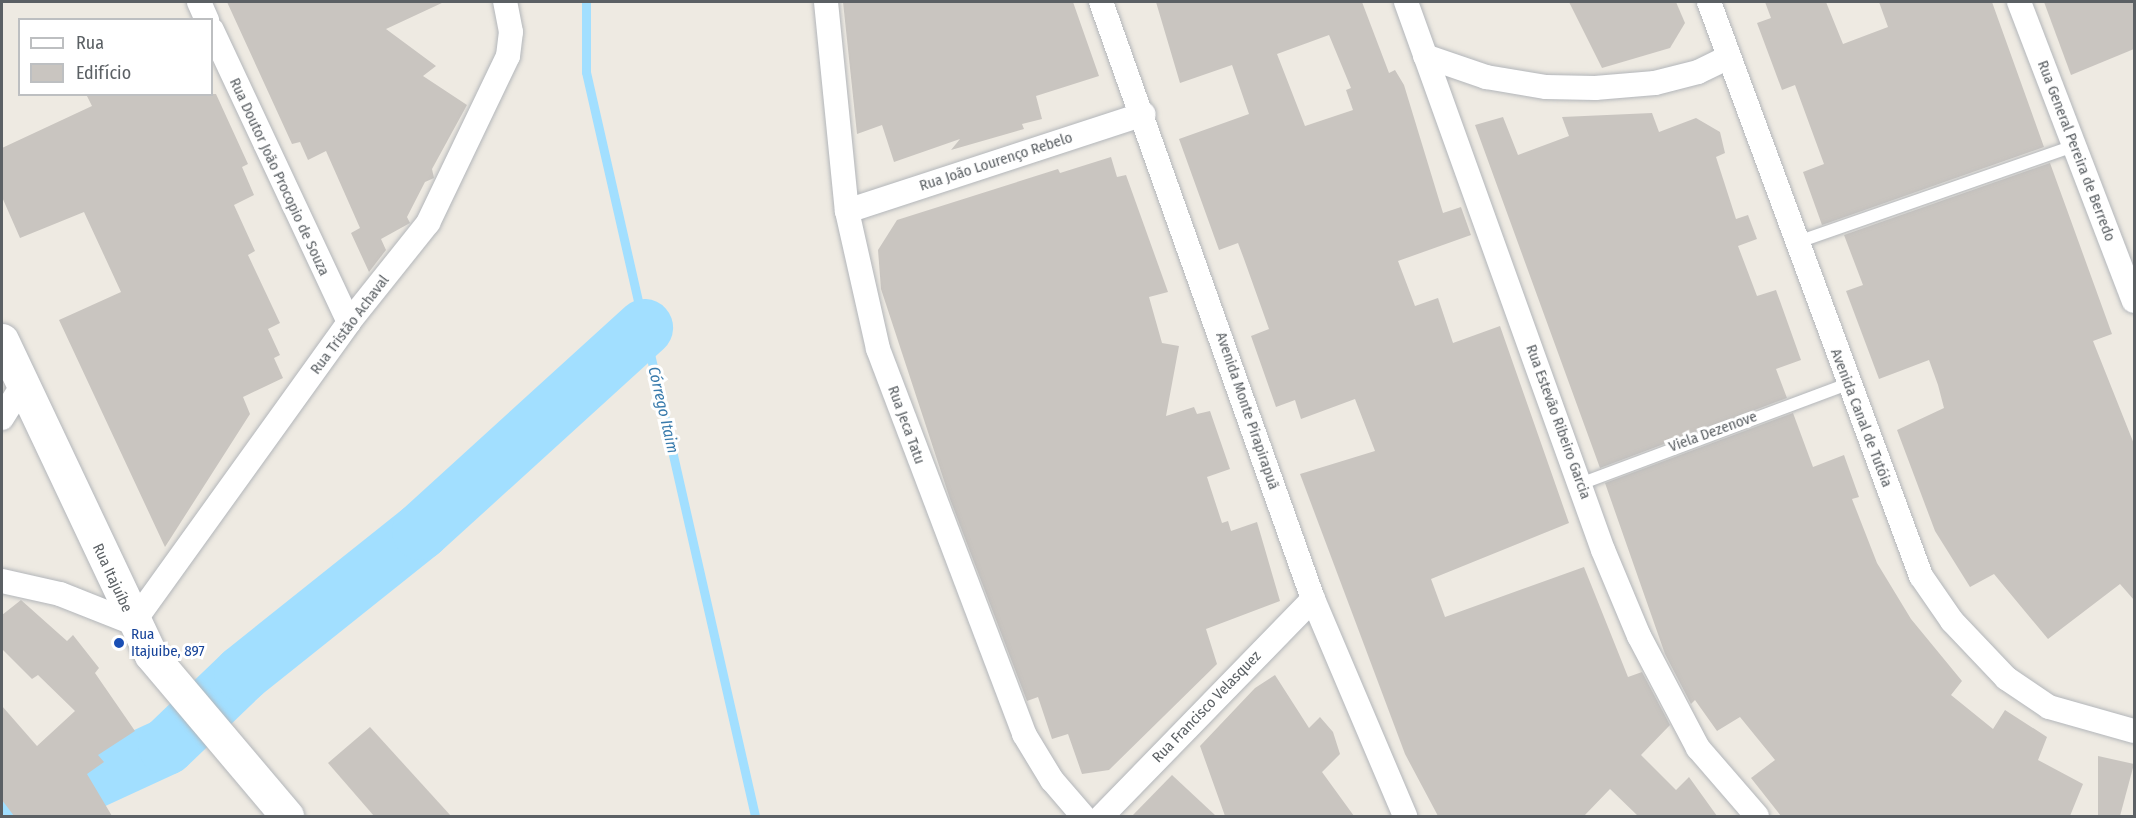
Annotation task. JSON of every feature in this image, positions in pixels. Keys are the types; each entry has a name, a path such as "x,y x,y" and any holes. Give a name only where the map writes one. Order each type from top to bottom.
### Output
{"main road":[{"name":"Rua Itajuíbe","path":"2,340 21,387 133,623 168,680 287,816"}],"street":[{"path":"199,2 206,18"},
{"name":"Rua Tristão Achaval","path":"133,623 349,322 428,223 456,172 508,56 511,32 505,2"},
{"name":"Rua Jeca Tatu","path":"826,2 847,210 878,349 1002,682 1046,771 1083,816"},
{"name":"Avenida Monte Pirapirapuã","path":"1101,2 1144,114 1312,599 1405,816"},
{"name":"Rua Estevão Ribeiro Garcia","path":"1406,2 1580,484 1638,636 1698,748 1757,816"},
{"name":"Avenida Canal de Tutóia","path":"1709,2 1847,384 1921,576 1952,621 2006,678 2049,707 2134,731"},
{"name":"Rua General Pereira de Berredo","path":"2019,2 2134,301"},
{"name":"Rua Doutor João Procopio de Souza","path":"213,32 349,322"},
{"path":"1425,56 1486,77 1546,87 1595,88 1655,83 1698,72 1729,57"},
{"name":"Rua João Lourenço Rebelo","path":"847,210 1144,114"},
{"path":"2,418 21,387"},
{"path":"2,581 60,594 133,623"},
{"name":"Rua Francisco Velasquez","path":"1102,816 1312,599"}],"lane":[{"path":"1795,243 2073,146"},
{"name":"Viela Dezenove","path":"1580,484 1847,384"}],"building":[{"path":"227,2 444,2 386,29 436,66 423,76 467,105 432,169 434,178 425,182 407,217 410,223 381,239 386,250 369,272 351,233 360,228 326,151 308,160 300,142 292,144"},
{"path":"843,2 1073,2 1099,76 1036,96 1042,119 1022,124 1024,129 951,150 960,139 894,162 882,125 857,134"},
{"path":"1156,2 1362,2 1389,73 1395,70 1404,85 1443,213 1461,207 1471,235 1398,261 1415,306 1438,298 1453,343 1500,326 1569,523 1431,579 1445,617 1584,567 1628,677 1642,672 1670,725 1641,755 1676,790 1689,777 1717,816 1638,816 1610,789 1584,816 1438,816 1405,754 1300,474 1375,451 1355,399 1301,419 1295,400 1276,407 1251,336 1269,329 1244,259 1238,243 1219,250 1179,139 1249,114 1232,65 1180,83","holes":["1329,35 1351,88 1346,90 1353,110 1305,126 1277,54"]},
{"path":"1569,2 1676,2 1685,23 1670,48 1602,68"},
{"path":"1765,2 1826,2 1843,44 1888,27 1879,2 1992,2 2044,147 1822,225 1803,172 1824,164 1795,85 1782,90 1757,23 1771,18"},
{"path":"2044,2 2134,2 2134,49 2071,75"},
{"path":"216,94 248,164 242,167 254,195 234,205 255,251 248,255 280,323 268,329 280,355 274,358 283,378 243,397 250,414 165,547 59,320 121,292 84,212 20,238 2,197 2,148 92,106 87,96 213,96"},
{"path":"1652,113 1659,132 1696,118 1720,132 1725,153 1716,157 1736,219 1748,215 1757,239 1738,246 1757,296 1776,290 1801,360 1776,369 1787,398 1600,468 1475,125 1503,117 1518,155 1569,136 1562,117"},
{"path":"1111,157 1117,177 1126,175 1168,292 1149,297 1162,343 1179,346 1166,416 1194,407 1197,414 1210,411 1230,469 1207,477 1222,523 1228,521 1231,531 1257,522 1280,601 1206,629 1217,664 1109,770 1082,774 1068,734 1052,739 1038,697 1027,701 950,499 881,289 878,250 897,220 1058,169 1060,173"},
{"path":"2050,163 2112,334 2093,341 2134,444 2134,600 2120,584 2048,639 1994,574 1970,587 1935,531 1897,430 1944,408 1938,385 1929,360 1879,379 1846,291 1863,285 1844,235"},
{"path":"1793,413 1813,467 1844,455 1859,497 1852,499 1877,563 1911,619 1962,681 1951,695 1993,729 2005,710 2047,737 2038,760 2083,784 2070,816 1781,816 1751,778 1775,760 1740,717 1717,731 1695,700 1691,704 1665,654 1605,483"},
{"path":"21,600 67,641 73,635 99,668 95,673 135,731 98,755 104,762 87,774 112,816 14,816 2,800 2,706 37,746 75,711 38,675 32,679 2,649 2,615"},
{"path":"1275,675 1309,728 1320,717 1333,732 1340,754 1322,772 1354,816 1225,816 1200,746 1255,688"},
{"path":"370,727 451,816 374,816 328,763"},
{"path":"2098,756 2134,764 2120,816 2098,816"},
{"path":"1172,775 1216,816 1132,816"}],"waterway":[{"name":"Córrego Itaim","path":"586,2 586,72 755,816"},
{"path":"14,816 166,746 242,673 420,531 644,327"}],"place":[{"name":"Rua Itajuibe, 897","path":"119,643"}]}
